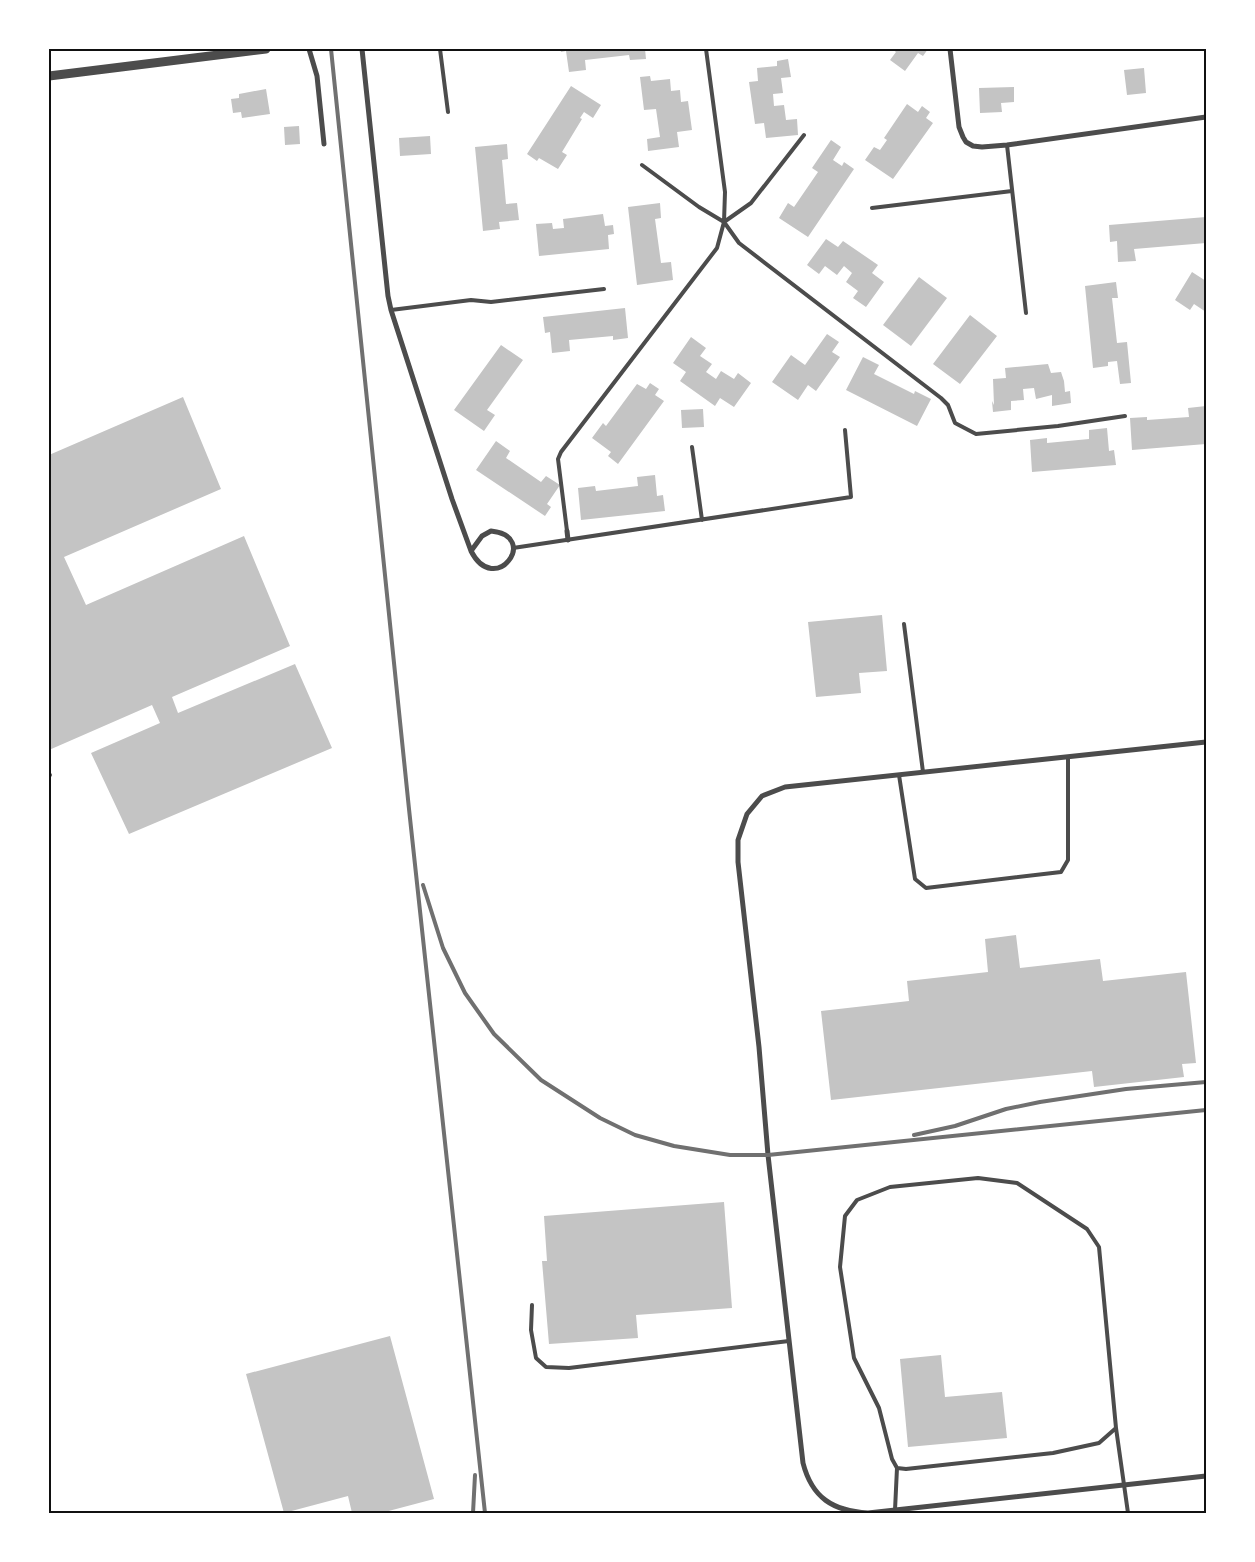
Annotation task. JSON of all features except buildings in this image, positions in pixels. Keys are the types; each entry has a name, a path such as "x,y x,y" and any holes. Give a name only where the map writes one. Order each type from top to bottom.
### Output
{"street":[{"path":"49,76 266,49"},
{"path":"309,49 317,76 324,144"},
{"path":"362,49 391,310 452,500 471,551 482,565 490,568 499,568 510,560 514,553 510,538 504,534 491,531 482,536 471,551"},
{"path":"950,49 959,127 963,138 969,144 982,147 1007,145 1206,117"},
{"path":"567,531 568,540"},
{"path":"1206,742 785,787 762,796 747,814 738,840 738,862 759,1047 768,1155 803,1463 807,1479 818,1494 832,1505 850,1512 868,1513 1206,1476"}],"lane":[{"path":"440,49 448,112"},
{"path":"567,531 558,459 561,452 717,248 724,222 725,192 706,49"},
{"path":"724,222 751,203 804,135"},
{"path":"1007,145 1026,313"},
{"path":"642,165 699,207 724,222 738,243 941,398 948,405 955,423 976,434 1058,426 1125,416"},
{"path":"872,208 1012,192"},
{"path":"391,310 471,300 491,302 604,289"},
{"path":"513,548 851,497 845,430"},
{"path":"692,446 702,520"},
{"path":"904,624 923,772"},
{"path":"900,775 914,879 926,888 1062,872 1068,860 1068,757"},
{"path":"895,1510 897,1468 892,1460 879,1408 854,1358 840,1267 845,1216 857,1200 890,1187 978,1178 1017,1183 1087,1229 1099,1247 1116,1428 1128,1513"},
{"path":"532,1305 531,1330 536,1358 546,1367 569,1368 789,1341"},
{"path":"897,1468 906,1469 1053,1453 1099,1443 1116,1428"}],"railway":[{"path":"331,49 409,809 485,1513"},
{"path":"423,885 443,948 465,993 494,1034 541,1080 600,1118 635,1135 674,1146 730,1155 768,1155 1206,1110"},
{"path":"914,1135 955,1126 1006,1109 1040,1102 1126,1089 1206,1082"},
{"path":"473,1513 475,1475"}]}
